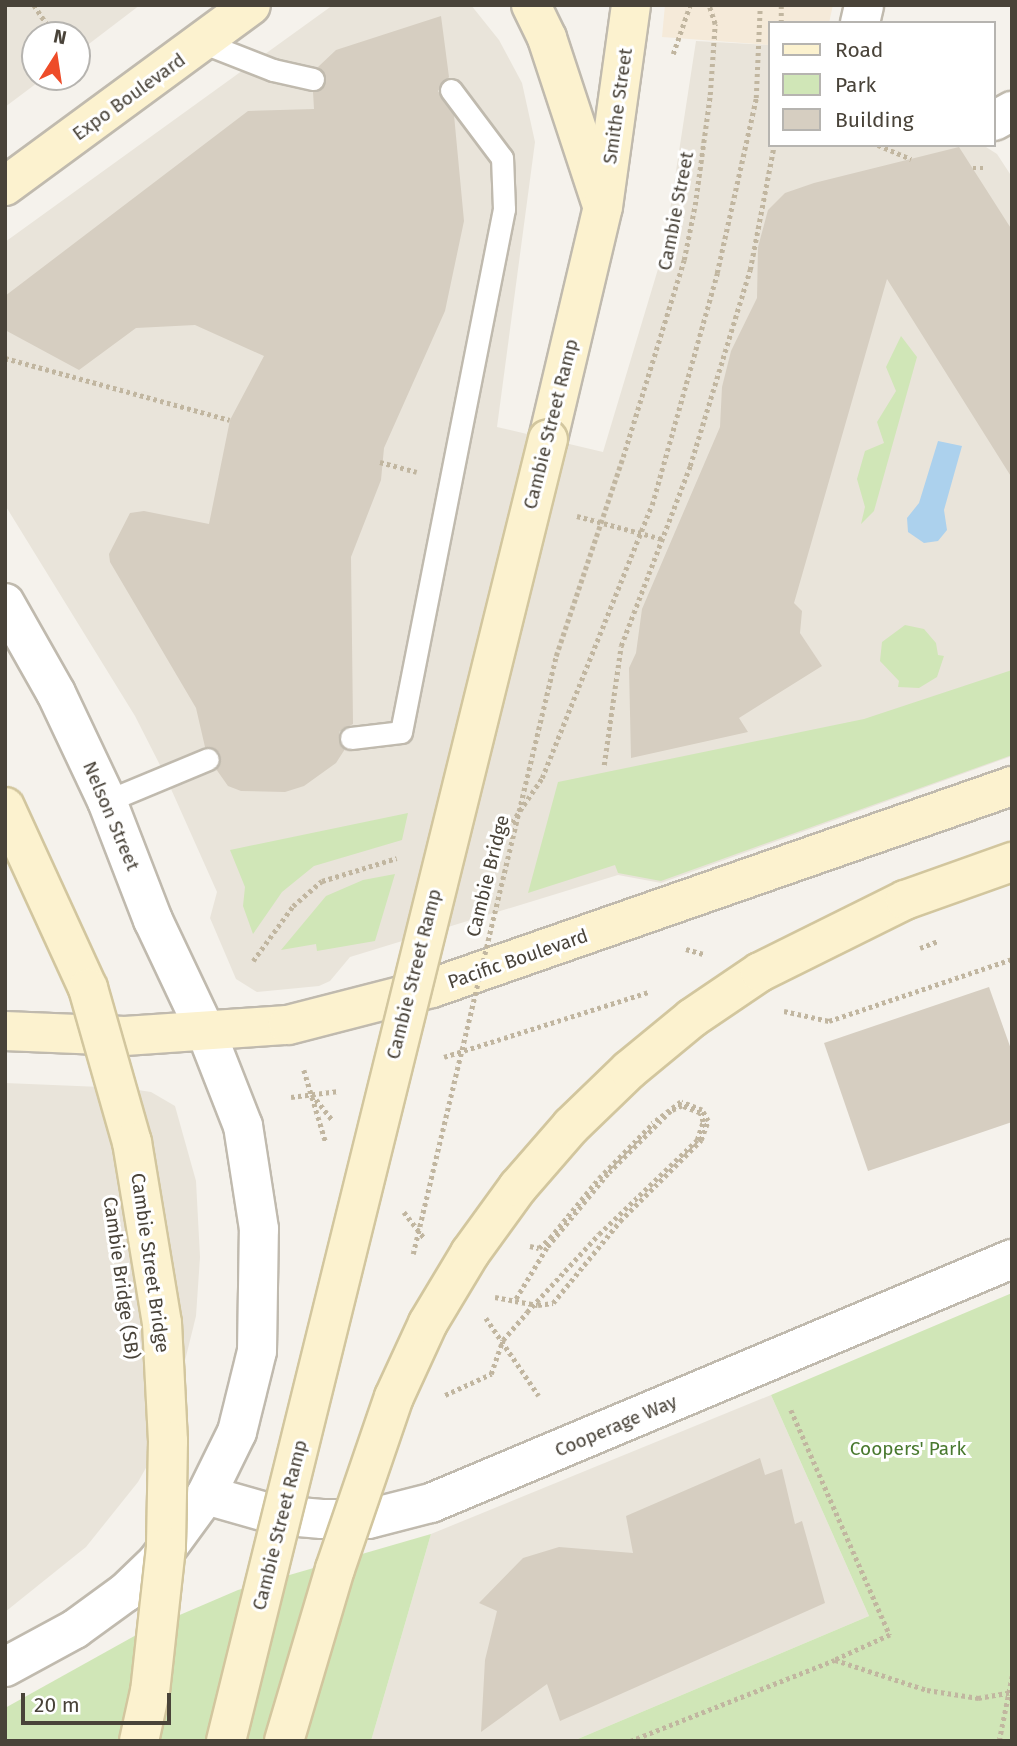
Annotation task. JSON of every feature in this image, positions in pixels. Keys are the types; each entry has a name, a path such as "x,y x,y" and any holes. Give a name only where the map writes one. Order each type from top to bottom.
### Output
{"main road":[{"name":"Expo Boulevard","path":"5,187 204,43 251,5"},
{"path":"531,5 547,38 603,207"},
{"name":"Smithe Street","path":"603,207 631,5"},
{"name":"Cambie Street Ramp","path":"226,1741 603,207"},
{"name":"Pacific Boulevard","path":"5,1031 125,1036 207,1034 288,1025 432,988 1012,786"},
{"name":"Cambie Street Bridge","path":"5,807 88,988 132,1142 162,1323 168,1441 166,1547 149,1691 139,1741"},
{"path":"284,1741 335,1569 394,1396 428,1323 470,1253 518,1187 571,1126 629,1070 692,1018 760,972 893,906 1012,862"}],"street":[{"name":"Nelson Street","path":"5,603 56,693 107,801 153,920 207,1034 243,1126 253,1179 261,1279 257,1351 249,1391 237,1432 206,1496 157,1562 126,1592 75,1629 5,1667"},
{"name":"Cooperage Way","path":"206,1496 276,1515 322,1519 368,1519 431,1503 1012,1259"}],"lane":[{"path":"204,43 273,70 313,79"},
{"path":"351,738 401,732 504,209 502,158 451,90"},
{"path":"107,801 208,759"}],"path":[{"path":"34,5 45,21"},
{"name":"Cambie Street","path":"622,457 684,260 695,205 711,84 715,24 709,5"},
{"path":"542,778 655,492 717,273 756,98 760,5"},
{"path":"604,765 621,646 702,427 750,270 774,147"},
{"path":"883,147 911,159"},
{"path":"5,358 230,420"},
{"name":"Cambie Bridge","path":"410,1268 556,656 622,457"},
{"path":"311,1093 336,1125"},
{"path":"488,1296 538,1306 553,1303 620,1221 701,1140 708,1121 702,1110 681,1102 669,1108 599,1178 538,1248 517,1243"},
{"path":"515,1301 547,1248 656,1124 682,1107 700,1113 703,1122 697,1140 527,1312"},
{"path":"395,1200 428,1243"},
{"path":"478,1308 503,1340 539,1396"},
{"path":"436,1398 441,1387"},
{"path":"630,1741 835,1660 890,1635 791,1410"},
{"path":"835,1660 927,1690 978,1698 1010,1692"},
{"path":"999,1741 1012,1676"}],"shaded area":[{"path":"5,5 140,5 91,42 91,21 21,21 21,91 26,91 5,107"},
{"path":"333,5 471,5 499,40 522,83 535,142 497,427 603,452 664,249 696,41 768,45 768,147 986,147 997,154 1012,177 1012,756 661,883 618,875 350,957 330,981 319,986 257,992 236,979 210,918 217,892 163,771 135,716 5,505 5,242"},
{"path":"665,5 833,5 829,21 768,21 768,45 662,37"},
{"path":"5,1083 125,1088 151,1092 175,1106 196,1181 200,1257 196,1316 177,1393 160,1443 138,1482 86,1547 5,1612"},
{"path":"771,1395 869,1616 573,1741 371,1741 431,1534"}],"green space":[{"path":"901,336 917,357 874,511 861,524 865,507 857,479 865,451 884,443 877,422 896,391 886,367"},
{"path":"905,625 924,629 936,643 938,655 944,656 937,677 919,688 898,687 899,681 880,661 882,642"},
{"path":"1012,670 1012,755 661,881 618,873 615,865 528,893 558,782 864,719"},
{"path":"408,813 402,840 314,866 282,892 253,934 243,906 245,887 230,850"},
{"path":"395,874 375,941 317,951 316,944 281,950 326,896 363,880"},
{"name":"Coopers' Park","path":"1012,1293 1012,1741 573,1741 869,1616 771,1395"},
{"path":"431,1534 371,1741 5,1741 5,1708 147,1629 238,1590"}],"water":[{"path":"938,441 962,446 944,510 947,530 938,541 924,543 908,532 907,518 919,503"}],"building":[{"path":"441,16 449,77 438,91 454,115 464,221 445,311 384,448 381,480 351,557 353,724 339,732 345,749 336,763 304,786 285,792 241,791 228,786 216,769 220,753 205,747 196,708 110,562 109,554 130,513 144,511 209,524 230,420 264,356 195,325 136,328 79,370 5,330 5,296 248,111 314,109 313,92 326,81 318,67 336,50"},
{"path":"959,147 1012,230 1012,478 887,279 794,603 802,611 800,633 822,666 739,718 748,732 631,758 629,668 636,653 642,609 720,427 722,387 731,351 757,298 758,247 768,210 785,193 814,183"},
{"path":"989,987 1012,1052 1012,1122 868,1171 824,1043"},
{"path":"760,1458 765,1475 782,1469 795,1524 802,1521 825,1603 560,1721 547,1684 481,1732 485,1660 497,1611 479,1603 523,1558 559,1547 633,1553 626,1516"}]}
